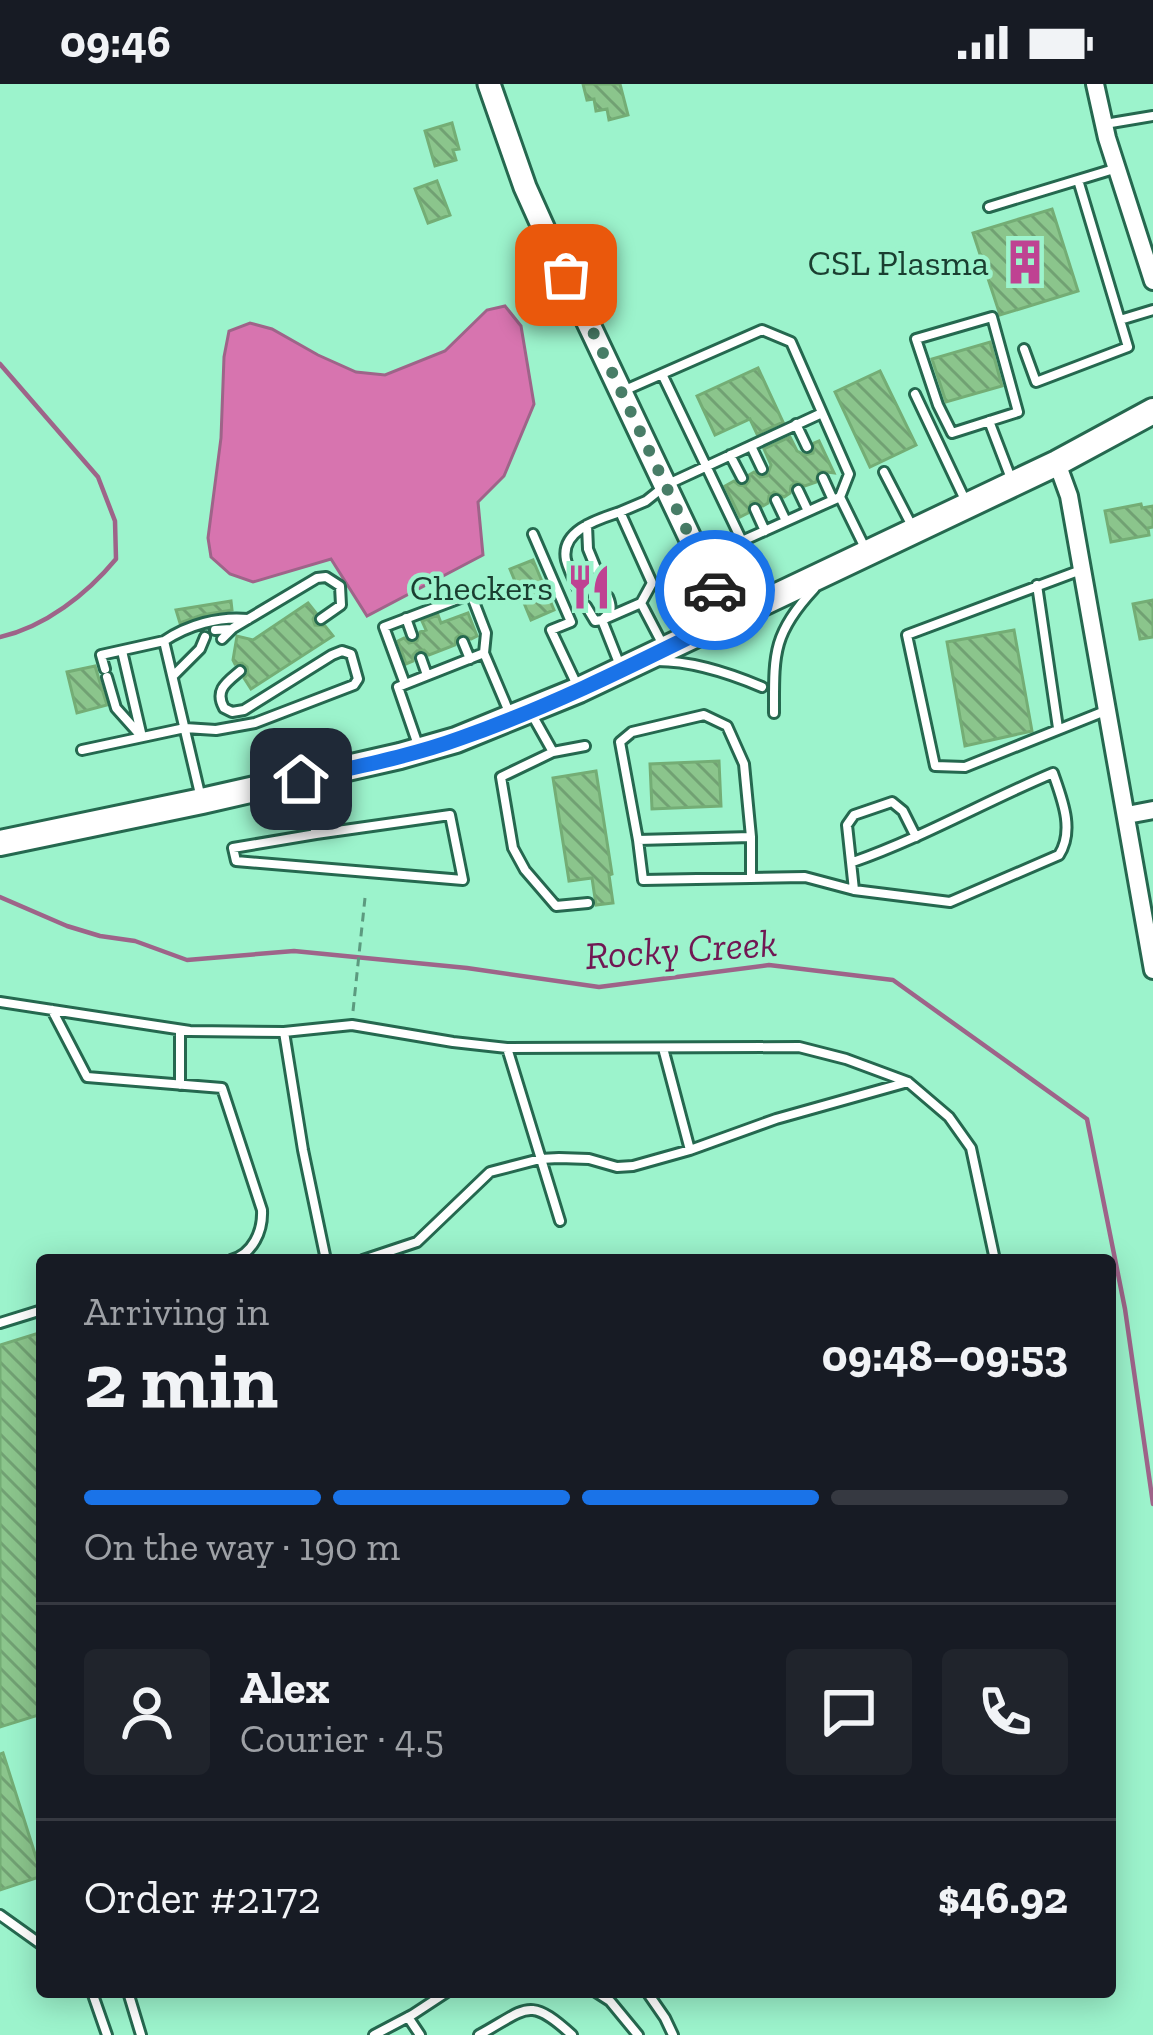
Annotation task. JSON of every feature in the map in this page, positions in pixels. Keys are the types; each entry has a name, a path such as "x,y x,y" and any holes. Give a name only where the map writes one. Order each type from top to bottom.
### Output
{"main road":[{"path":"9,841 420,751 521,716 1057,463 1153,411"}],"street":[{"path":"490,84 525,187 728,618"},
{"path":"1095,84 1116,169 1147,247 1153,281"},
{"path":"1057,463 1069,496 1153,970"},
{"path":"1127,815 1153,810"}],"lane":[{"path":"1104,125 1153,116"},
{"path":"989,207 1116,169"},
{"path":"1024,349 1036,382 1128,347 1078,180"},
{"path":"1120,320 1153,310"},
{"path":"992,317 1018,412 989,421 952,434 916,339 992,317"},
{"path":"622,392 662,374 762,330 791,342 849,474 836,498 742,541 662,374"},
{"path":"914,394 968,505"},
{"path":"620,512 652,583 640,603 595,621 565,558 568,542 587,523 646,501 666,485 822,412"},
{"path":"989,421 1013,484"},
{"path":"796,424 807,447"},
{"path":"751,446 762,469"},
{"path":"730,455 742,478"},
{"path":"884,472 914,530"},
{"path":"823,478 866,552"},
{"path":"798,490 808,511"},
{"path":"776,500 786,521"},
{"path":"755,509 765,531"},
{"path":"587,523 588,549 612,606 602,620"},
{"path":"533,534 571,622 551,630 579,690"},
{"path":"774,713 775,650 798,608 836,567"},
{"path":"1082,569 907,635 935,766 965,767 1108,710"},
{"path":"222,639 316,578 326,577 340,586 341,605 320,620"},
{"path":"1037,585 1058,728"},
{"path":"405,684 384,627 471,594 486,633 484,653 521,716 553,752"},
{"path":"447,603 454,619"},
{"path":"640,603 664,649"},
{"path":"142,737 116,708 101,656 164,640 182,629 232,617 249,619"},
{"path":"406,619 412,635"},
{"path":"602,620 630,666 672,661 731,674 762,687"},
{"path":"215,631 233,628"},
{"path":"164,640 202,801"},
{"path":"172,677 208,642"},
{"path":"463,642 470,658"},
{"path":"122,650 142,737"},
{"path":"82,750 184,728 216,730 255,723 358,680 351,654 342,651 244,710 232,712 224,707 220,692 240,671"},
{"path":"420,751 398,686 484,653"},
{"path":"421,658 427,675"},
{"path":"751,878 744,764 727,726 704,715 632,732 620,742 644,880 805,877 854,890 950,902 1059,855 1067,835 1053,773 853,862"},
{"path":"585,746 553,752 501,777 513,848 525,870 556,906 588,903"},
{"path":"301,779 316,833"},
{"path":"854,890 847,825 854,815 892,802 903,811 916,837"},
{"path":"450,815 463,880 236,862 233,848 316,833 450,815"},
{"path":"638,840 751,837"},
{"path":"0,1002 180,1030 284,1032 352,1025 507,1048 799,1046 908,1082 949,1117 970,1148 992,1254"},
{"path":"52,1010 87,1077 222,1088 262,1210 263,1224 245,1254"},
{"path":"180,1030 180,1085"},
{"path":"284,1032 325,1254"},
{"path":"507,1048 560,1221"},
{"path":"663,1048 690,1150"},
{"path":"381,1254 416,1242 490,1172 540,1159 633,1166 908,1082"},
{"path":"0,1323 36,1312"},
{"path":"0,1915 36,1941"},
{"path":"94,1998 107,2035"},
{"path":"130,1998 142,2035"},
{"path":"374,2035 438,1998"},
{"path":"605,1998 638,2035"},
{"path":"651,1998 673,2035"},
{"path":"479,2035 528,2008 546,2011 572,2035"},
{"path":"408,2018 420,2035"}],"path":[{"path":"352,1025 365,898"}],"shaded area":[{"path":"505,306 521,326 534,404 504,476 478,502 483,555 367,616 331,559 253,582 230,574 211,557 208,538 229,331 250,323 272,329 356,372 385,375 445,351 487,310"}],"building":[{"path":"583,84 620,84 628,115 609,120 607,109 596,111 594,99 587,100"},
{"path":"452,123 459,149 453,150 456,160 435,166 425,131"},
{"path":"437,181 450,215 428,223 415,189"},
{"name":"CSL Plasma","path":"1052,209 1078,291 1000,315 973,233"},
{"path":"990,342 1002,386 946,402 932,359"},
{"path":"758,368 783,422 757,434 750,419 715,435 697,396"},
{"path":"880,371 916,445 870,467 835,392"},
{"path":"790,437 805,455 813,453 819,441 834,473 819,471 816,482 805,486 796,482 790,493 784,497 774,492 763,506 751,502 748,513 740,517 725,486 734,481 745,486 754,472 767,476 771,465 764,449"},
{"path":"1141,504 1142,508 1153,506 1149,535 1111,542 1105,511"},
{"path":"533,560 554,610 531,620 510,569"},
{"path":"1153,600 1153,637 1140,639 1133,604"},
{"path":"231,601 232,610 180,623 176,610"},
{"path":"308,603 316,613 315,625 325,626 333,636 251,689 244,678 247,667 233,660 237,636 253,640"},
{"path":"468,613 477,636 471,639 461,634 455,645 429,655 417,651 406,664 398,641 417,641 426,630 422,621 438,615 441,623"},
{"path":"1014,630 1032,731 965,746 947,642"},
{"path":"95,666 107,705 77,713 67,672"},
{"path":"719,761 721,806 652,809 650,764"},
{"path":"596,771 613,903 596,905 592,878 569,881 553,778"},
{"path":"36,1334 36,1716 0,1727 0,1345"},
{"path":"0,1754 36,1857 36,1878 0,1890"}],"waterway":[{"name":"Rocky Creek","path":"0,364 98,477 115,521 116,559 64,607 33,626 0,637"},
{"name":"Rocky Creek","path":"0,897 67,926 135,941 187,960 294,951 599,987 769,965 893,980 1087,1119 1114,1254"},
{"name":"Rocky Creek","path":"1116,1264 1153,1504"}],"way so far":[{"path":"566,275 715,590"}],"place":[{"name":"CSL Plasma","path":"1025,262"},
{"name":"Checkers","path":"589,587"}],"route":[{"path":"301,779 457,740 579,690 728,618 715,590"}]}
